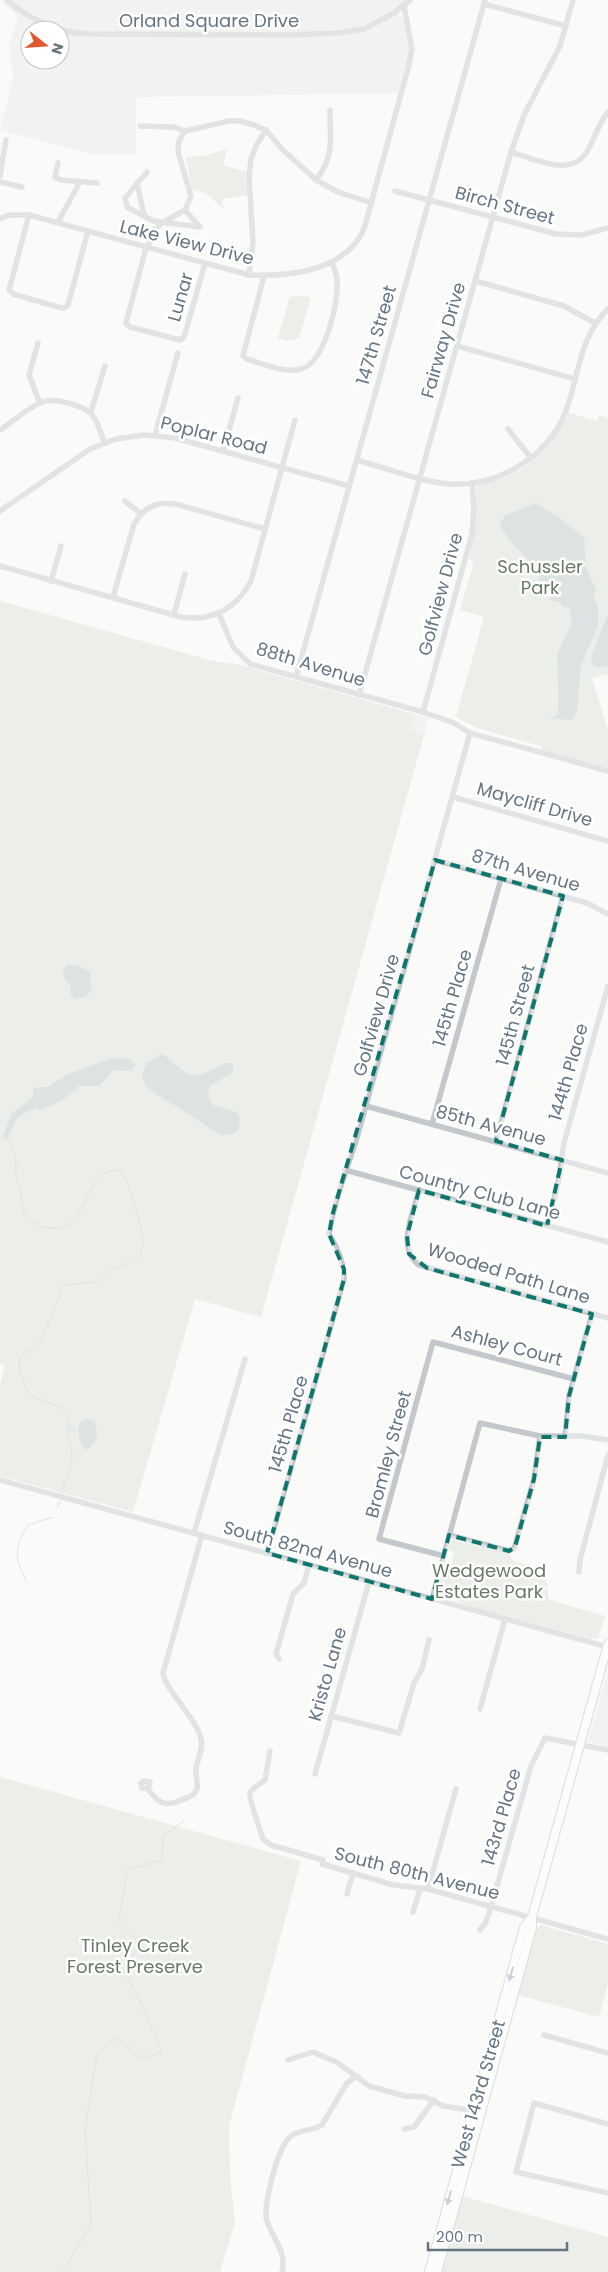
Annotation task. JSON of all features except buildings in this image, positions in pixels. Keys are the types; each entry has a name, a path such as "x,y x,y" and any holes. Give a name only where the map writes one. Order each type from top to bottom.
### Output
{"main road":[{"name":"West 143rd Street","path":"437,2272 524,1927 532,1917 608,1646"},
{"name":"West 143rd Street","path":"429,2272 477,2111"}],"street":[{"name":"Orland Square Drive","path":"7,0 22,12 38,21 62,30 89,34 297,35 338,33 364,29 404,6 410,0"},
{"name":"Fairway Drive","path":"359,695 511,152 524,114 546,76 560,46 573,0"},
{"path":"485,2 566,26"},
{"name":"147th Street","path":"296,677 485,2"},
{"name":"Lake View Drive","path":"0,219 16,214 29,215 249,275 264,276 301,272 332,262 348,253 357,243 364,229 372,203 412,50 404,6"},
{"path":"316,180 326,167 330,148 330,110"},
{"path":"511,152 556,165 571,165 585,155 608,112"},
{"path":"140,126 173,127 185,131 229,121 240,121 266,130 282,150 316,180 338,192 372,203"},
{"path":"249,275 253,242 251,158 266,130"},
{"path":"146,248 151,235 162,223 184,210 191,196 178,152 179,141 185,131"},
{"path":"0,176 6,140"},
{"path":"58,163 55,177 61,180 97,183"},
{"path":"148,172 125,198 127,207 144,214 153,221 200,227 184,210"},
{"path":"0,182 22,187"},
{"path":"58,222 80,182"},
{"path":"137,183 144,214"},
{"name":"Birch Street","path":"395,191 563,236 589,234 608,228"},
{"path":"29,215 9,287 10,292 64,308 68,305 88,231"},
{"name":"Lunar","path":"146,248 126,321 130,327 180,340 184,337 205,264"},
{"path":"264,276 243,356 247,359 291,370 305,368 314,361 322,348 337,296 337,279 332,262"},
{"path":"476,281 564,306 595,323"},
{"path":"357,460 448,484 472,483 504,474 531,458 560,425 567,409 586,340 595,323 608,308"},
{"path":"38,343 29,375 40,403"},
{"path":"457,346 575,379"},
{"path":"155,435 178,354"},
{"path":"91,412 105,366"},
{"path":"223,451 238,398"},
{"path":"0,430 40,403 60,401 80,406 91,412 97,420 104,442"},
{"path":"0,566 174,614 194,618 219,614 239,600 248,587 253,575 295,420"},
{"path":"508,429 531,458"},
{"name":"Poplar Road","path":"0,510 70,461 104,442 131,436 155,435 175,438 349,486"},
{"name":"Golfview Drive","path":"423,712 472,534 474,509 472,483"},
{"path":"124,501 140,513"},
{"path":"113,598 132,530 140,513 156,504 168,503 265,529"},
{"path":"51,581 61,546"},
{"path":"174,614 185,574"},
{"name":"88th Avenue","path":"219,614 233,647 244,660 255,666 423,712 454,723 470,733 608,771"},
{"name":"Golfview Drive","path":"338,1303 344,1279 344,1269 336,1246 329,1234 345,1170 354,1148 470,733"},
{"name":"Maycliff Drive","path":"453,797 608,841"},
{"name":"87th Avenue","path":"435,860 587,903 608,914"},
{"name":"145th Place","path":"432,1124 501,879"},
{"name":"145th Street","path":"496,1141 563,896"},
{"name":"144th Place","path":"547,1226 564,1143 608,986"},
{"name":"85th Avenue","path":"366,1106 608,1173"},
{"name":"Country Club Lane","path":"345,1170 608,1242"},
{"name":"Wooded Path Lane","path":"419,1190 407,1242 409,1254 419,1265 608,1318"},
{"name":"145th Place","path":"267,1553 338,1303"},
{"path":"565,1437 566,1408 592,1314"},
{"name":"Ashley Court","path":"433,1342 574,1379"},
{"name":"Bromley Street","path":"433,1342 379,1539 444,1556"},
{"path":"194,1533 245,1359"},
{"path":"432,1599 480,1423 540,1436 582,1436 608,1440"},
{"path":"449,1535 507,1551 513,1550 534,1478 540,1436"},
{"path":"579,1572 580,1560 608,1455"},
{"name":"South 82nd Avenue","path":"0,1480 608,1646"},
{"path":"148,1789 159,1801 168,1804 193,1795 198,1787 196,1768 201,1750 201,1739 182,1704 168,1686 163,1673 202,1535"},
{"path":"279,1659 276,1654 291,1598 304,1584 310,1565"},
{"name":"Kristo Lane","path":"315,1774 369,1582"},
{"path":"480,1709 505,1619"},
{"path":"331,1716 399,1733 430,1640"},
{"name":"143rd Place","path":"480,1930 486,1922 491,1907 531,1766 545,1738 580,1744"},
{"path":"580,1744 608,1750"},
{"name":"South 80th Avenue","path":"270,1751 265,1780 249,1794 263,1839 271,1845 323,1860 322,1864 393,1885 428,1889 608,1939"},
{"path":"428,1889 456,1790"},
{"path":"347,1894 353,1873"},
{"path":"413,1912 420,1889"},
{"path":"544,2036 608,2053"},
{"path":"288,2060 313,2052 338,2063 357,2076 362,2083 369,2086 405,2096 425,2097 443,2106 477,2111"},
{"path":"282,2272 284,2258 265,2215 265,2204 283,2145 290,2137 322,2125 346,2083 357,2076"},
{"path":"404,2129 414,2127 434,2100"},
{"path":"608,2124 534,2103 516,2172 608,2193"}],"highlighted area":[{"path":"435,860 563,896 496,1141 562,1160 547,1226 419,1190 407,1236 409,1254 427,1268 592,1314 569,1396 565,1437 540,1437 534,1479 515,1547 509,1551 449,1535 432,1599 267,1553 344,1279 344,1269 329,1234 333,1213"}],"shaded area":[{"path":"0,0 415,0 398,14 404,18 410,44 409,57 399,93 136,97 136,154 92,154 0,130 13,78 9,45 18,17"},
{"path":"536,503 560,518 584,538 586,567 596,590 594,598 598,607 598,626 581,665 577,710 572,720 555,719 549,721 558,714 557,657 572,625 570,608 563,607 559,602 550,600 550,593 540,585 537,568 509,540 500,526 504,516"},
{"path":"608,614 608,666 597,667 593,665 591,657"},
{"path":"414,714 429,718 424,735 409,731"},
{"path":"68,965 79,966 90,972 91,990 86,997 75,999 71,995 70,985 63,976 64,969"},
{"path":"161,1054 183,1071 193,1075 203,1074 225,1063 233,1064 233,1072 210,1086 208,1095 213,1105 233,1111 240,1117 238,1130 230,1135 221,1135 146,1087 142,1076 146,1064"},
{"path":"112,1058 129,1059 136,1064 132,1071 114,1070 99,1086 79,1086 56,1103 22,1114 16,1120 7,1140 3,1136 12,1113 33,1097 33,1088 48,1087 68,1074"},
{"path":"87,1419 94,1422 97,1434 93,1445 86,1450 79,1438 79,1429 80,1422"},
{"path":"608,1670 608,1747 588,1741"}],"green space":[{"path":"227,149 223,165 246,172 247,195 222,199 224,209 205,193 192,189 186,157 204,156"},
{"path":"290,297 311,297 299,338 286,341 278,338"},
{"name":"Schussler Park","path":"569,413 597,421 599,415 608,418 608,674 592,678 608,731 608,768 541,750 541,746 477,728 456,717 484,617 460,610 474,561 469,559 476,525 476,486 512,474 538,456 552,440"},
{"path":"0,601 213,661 240,665 414,714 409,731 424,735 261,1317 195,1299 133,1512 0,1476 0,1385 5,1366 0,1364"},
{"name":"Wedgewood Estates Park","path":"452,1540 510,1554 513,1561 544,1569 549,1600 605,1616 598,1638 591,1639 465,1605 439,1592 438,1588 444,1569 449,1570 454,1552 449,1550"},
{"name":"Tinley Creek Forest Preserve","path":"0,1777 301,1861 229,2126 230,2177 235,2222 220,2272 0,2272"},
{"path":"541,1925 608,1944 608,1983 599,2017 518,1995 535,1930"},
{"path":"462,2196 608,2237 608,2272 441,2272"}],"waterway":[{"path":"8,1139 15,1152 16,1176 21,1192 24,1213 33,1222 53,1228 62,1227 71,1222 101,1177 109,1171 119,1170 128,1183 141,1228 143,1243 141,1254 135,1260 114,1268 97,1282 64,1285 41,1341 25,1352 20,1359 20,1373 28,1391 37,1398 58,1406 69,1420 68,1431 72,1461 62,1494"},
{"path":"69,1431 80,1431"},
{"path":"57,1509 60,1501"},
{"path":"26,1581 19,1565 17,1552 20,1540 28,1525 53,1517"},
{"path":"61,2272 91,2223 85,2131 97,2053 117,2037 141,2059 162,2052 140,2001 124,1971 141,1942 119,1921 127,1870 162,1860 163,1836 184,1821"}]}
